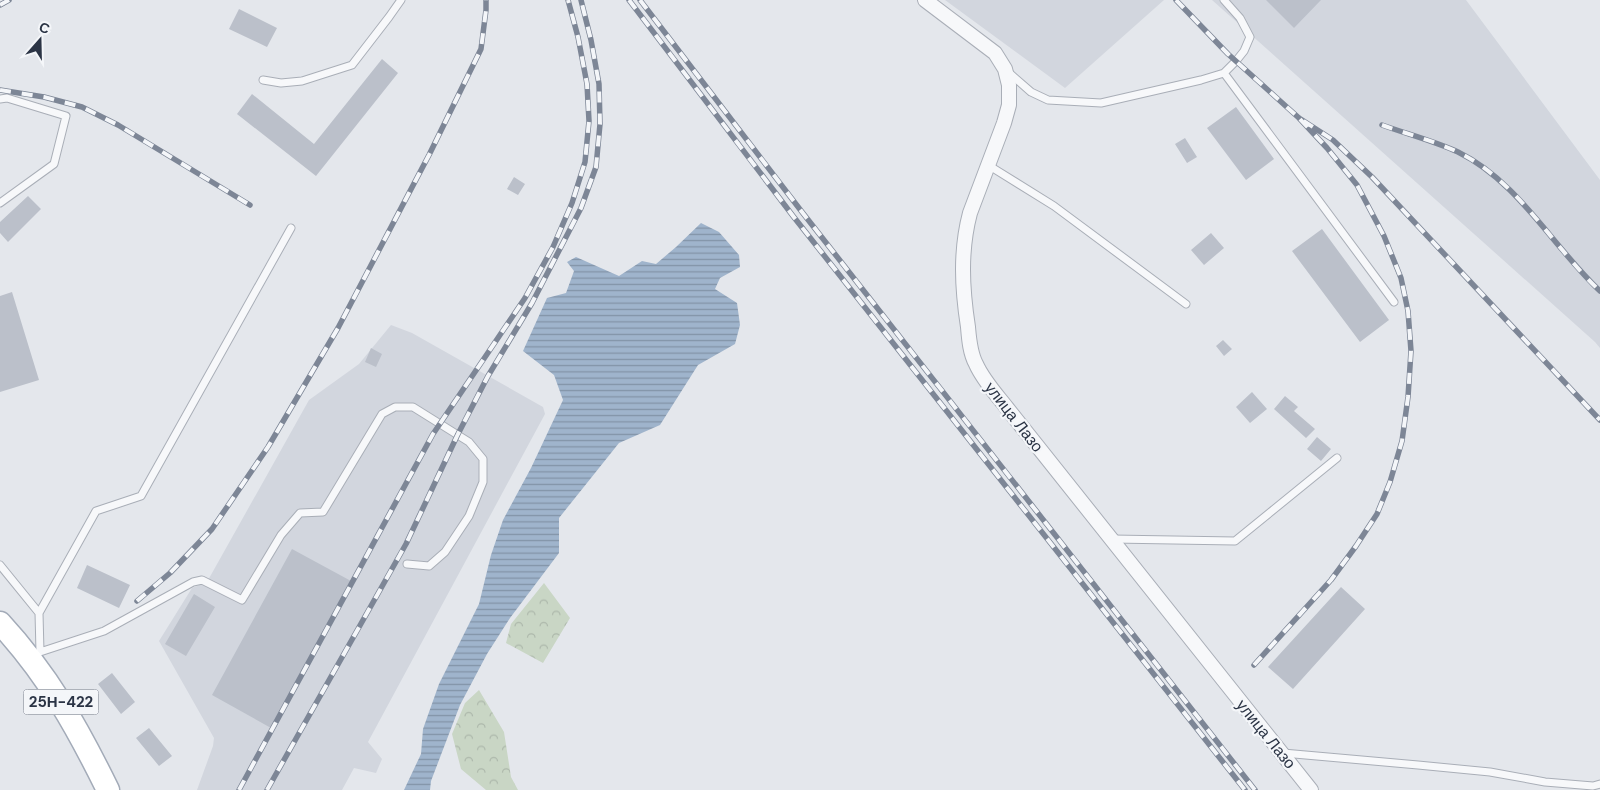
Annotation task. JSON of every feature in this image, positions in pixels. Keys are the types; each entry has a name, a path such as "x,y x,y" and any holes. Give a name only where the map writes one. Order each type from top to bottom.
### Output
{"main road":[{"name":"25Н-422","path":"0,623 35,655 83,738 108,790"}],"street":[{"name":"улица Лазо","path":"925,0 995,53 1005,69 1009,85 1009,105 965,232 963,281 966,315 975,364 1007,408 1311,790"}],"lane":[{"path":"264,80 281,83 302,81 352,65 401,0"},
{"path":"1005,69 1032,92 1048,100 1101,103 1224,73 1244,51 1250,37 1240,18 1224,0"},
{"path":"1224,73 1394,302"},
{"path":"0,99 7,98 66,116 54,164 0,203"},
{"path":"988,165 1054,206 1186,304"},
{"path":"291,228 142,496 96,511 40,613 35,655 104,631 193,582 202,580 242,600 281,535 300,513 323,512 382,414 395,407 413,408 433,419 469,442 483,459 483,482 473,507 445,552 429,566 407,564"},
{"path":"1111,539 1235,541 1337,458"},
{"path":"0,565 40,613"},
{"path":"1281,753 1418,764 1490,772 1545,782 1593,786 1600,784"}],"shaded area":[{"path":"945,0 1164,0 1065,88"},
{"path":"1212,0 1466,0 1600,180 1600,348 1595,342"},
{"path":"391,325 412,333 543,407 545,414 368,742 382,759 376,773 354,768 342,790 197,790 213,746 214,738 159,641 192,588 207,582 309,400 359,364"}],"green space":[{"path":"544,583 570,618 543,663 506,643 511,624"},
{"path":"479,690 504,732 511,777 518,790 486,790 461,769 452,734 465,703"}],"water":[{"path":"701,223 719,232 739,255 740,267 720,278 715,289 737,303 740,325 735,344 698,365 660,425 619,443 559,518 559,553 510,618 487,654 460,705 431,781 430,790 404,790 421,754 423,729 439,684 479,604 491,555 503,520 531,468 563,400 554,375 523,351 547,298 566,293 574,271 567,262 576,257 619,276 642,261 656,264"}],"building":[{"path":"1266,0 1321,0 1294,28"},
{"path":"239,9 277,28 267,47 229,29"},
{"path":"382,59 398,73 316,176 237,114 252,94 314,144"},
{"path":"1236,107 1274,159 1246,180 1207,128"},
{"path":"1185,138 1197,157 1187,163 1175,144"},
{"path":"514,177 525,184 518,195 507,189"},
{"path":"28,196 41,209 8,242 0,233 0,222"},
{"path":"1322,229 1389,320 1360,342 1292,251"},
{"path":"1211,233 1224,248 1204,265 1191,250"},
{"path":"12,292 39,380 0,392 0,296"},
{"path":"1223,340 1232,349 1224,356 1216,346"},
{"path":"371,348 382,354 376,367 365,362"},
{"path":"1252,392 1267,409 1250,423 1236,407"},
{"path":"1285,396 1298,407 1294,411 1315,429 1306,438 1274,409"},
{"path":"1317,437 1331,449 1321,461 1307,449"},
{"path":"292,549 351,581 271,728 212,695"},
{"path":"87,565 130,585 119,608 77,588"},
{"path":"1341,587 1365,609 1293,689 1268,667"},
{"path":"194,594 215,607 186,656 165,644"},
{"path":"112,673 135,702 121,714 98,684"},
{"path":"149,728 172,756 159,766 136,738"}],"railway":[{"path":"0,5 9,0"},
{"path":"137,601 170,573 212,529 268,447 338,328 429,155 481,49 486,0"},
{"path":"239,790 433,434 525,298 553,247 572,203 585,162 589,121 587,84 578,37 568,0"},
{"path":"267,790 406,544 458,434 488,376 532,303 581,208 596,167 600,124 599,84 581,0"},
{"path":"629,0 793,216 1245,790"},
{"path":"640,0 802,212 1255,790"},
{"path":"1176,0 1228,54 1299,118 1333,140 1372,177 1600,420"},
{"path":"0,90 44,97 82,107 118,125 250,205"},
{"path":"1254,665 1331,580 1377,514 1390,482 1402,441 1408,397 1411,351 1408,311 1401,278 1384,236 1357,185 1327,148 1299,118"},
{"path":"1382,125 1449,148 1480,165 1517,197 1566,255 1600,291"}]}
